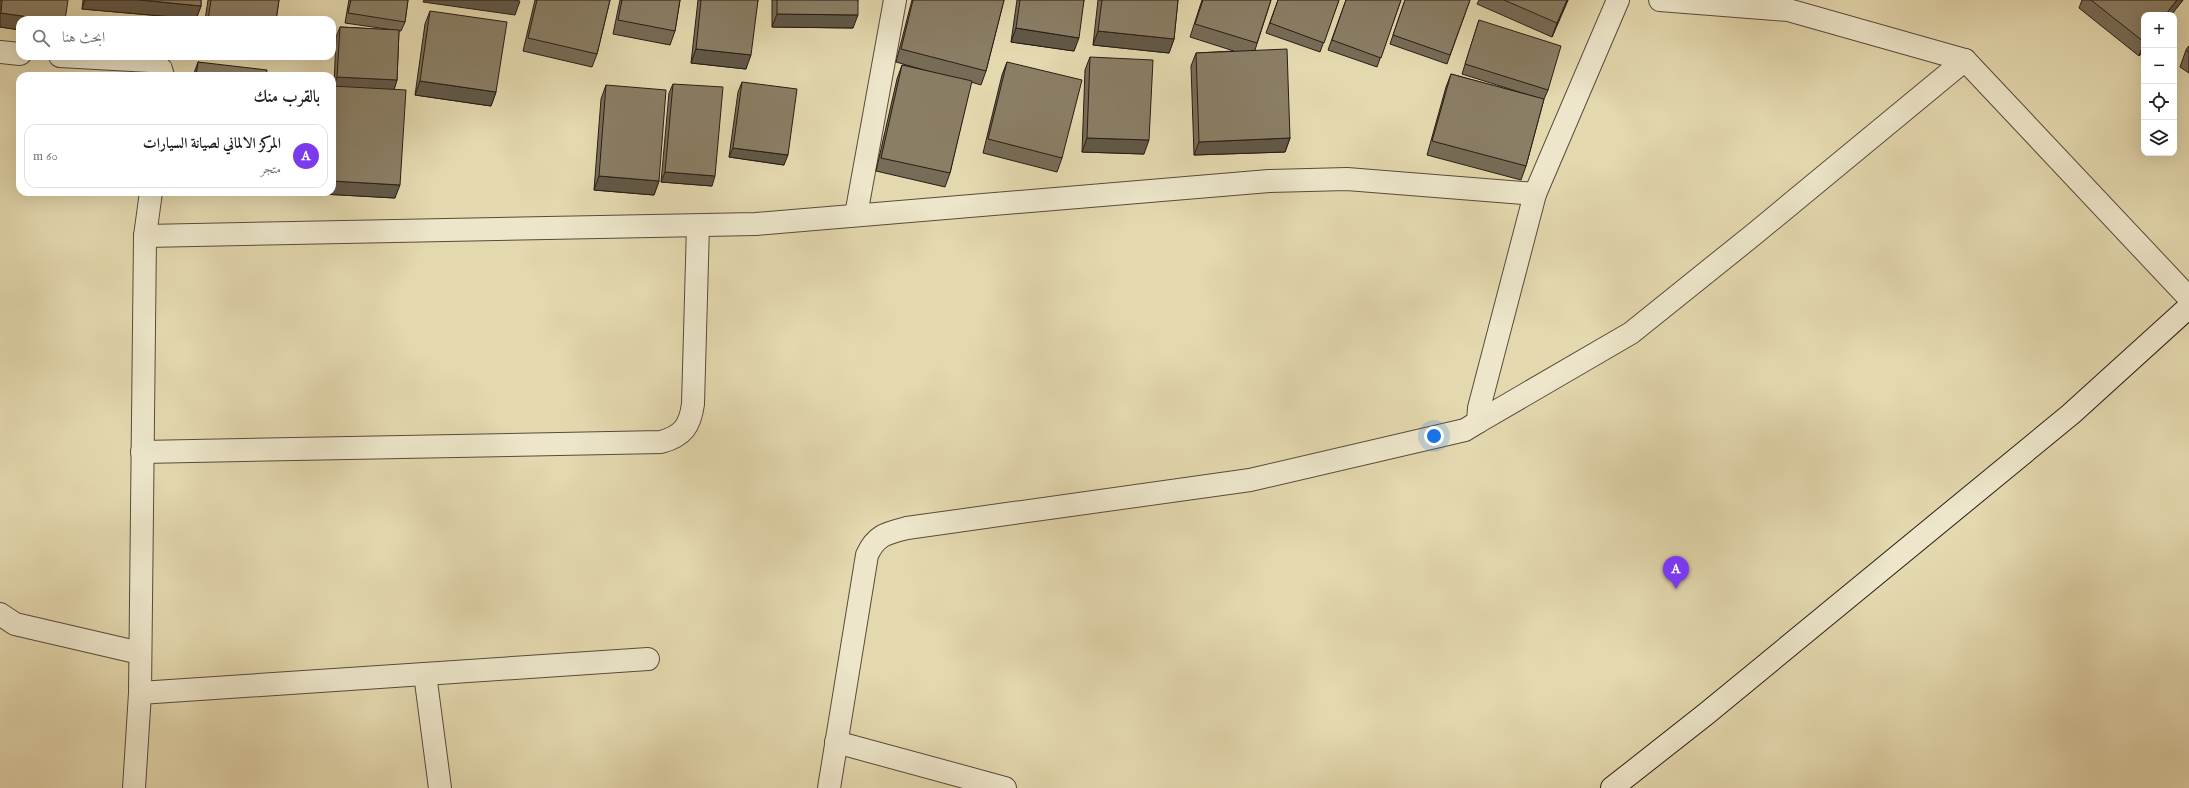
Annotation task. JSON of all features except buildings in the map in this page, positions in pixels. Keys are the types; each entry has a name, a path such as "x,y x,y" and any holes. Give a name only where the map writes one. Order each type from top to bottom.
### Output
{"street":[{"path":"856,215 895,0"},
{"path":"1478,422 1479,408 1535,194 1618,0"},
{"path":"1660,0 1789,5 1965,60 2189,298"},
{"path":"0,52 16,54"},
{"path":"132,60 150,61 161,69 162,72"},
{"path":"829,788 867,555 873,541 887,533 907,528 1250,480 1465,430 1631,332 1965,60"},
{"path":"145,236 756,224 1269,181 1347,179 1535,194"},
{"path":"134,788 140,693 145,236 150,196"},
{"path":"142,452 653,442 674,438 684,430 692,418 698,226"},
{"path":"1612,788 1706,714 2071,414 2189,307"},
{"path":"0,614 15,624 140,653"},
{"path":"140,693 648,659"},
{"path":"425,674 440,788"},
{"path":"836,742 1005,788"}],"place":[{"name":"المركز الالماني لصيانة السيارات","path":"1676,589"}]}
